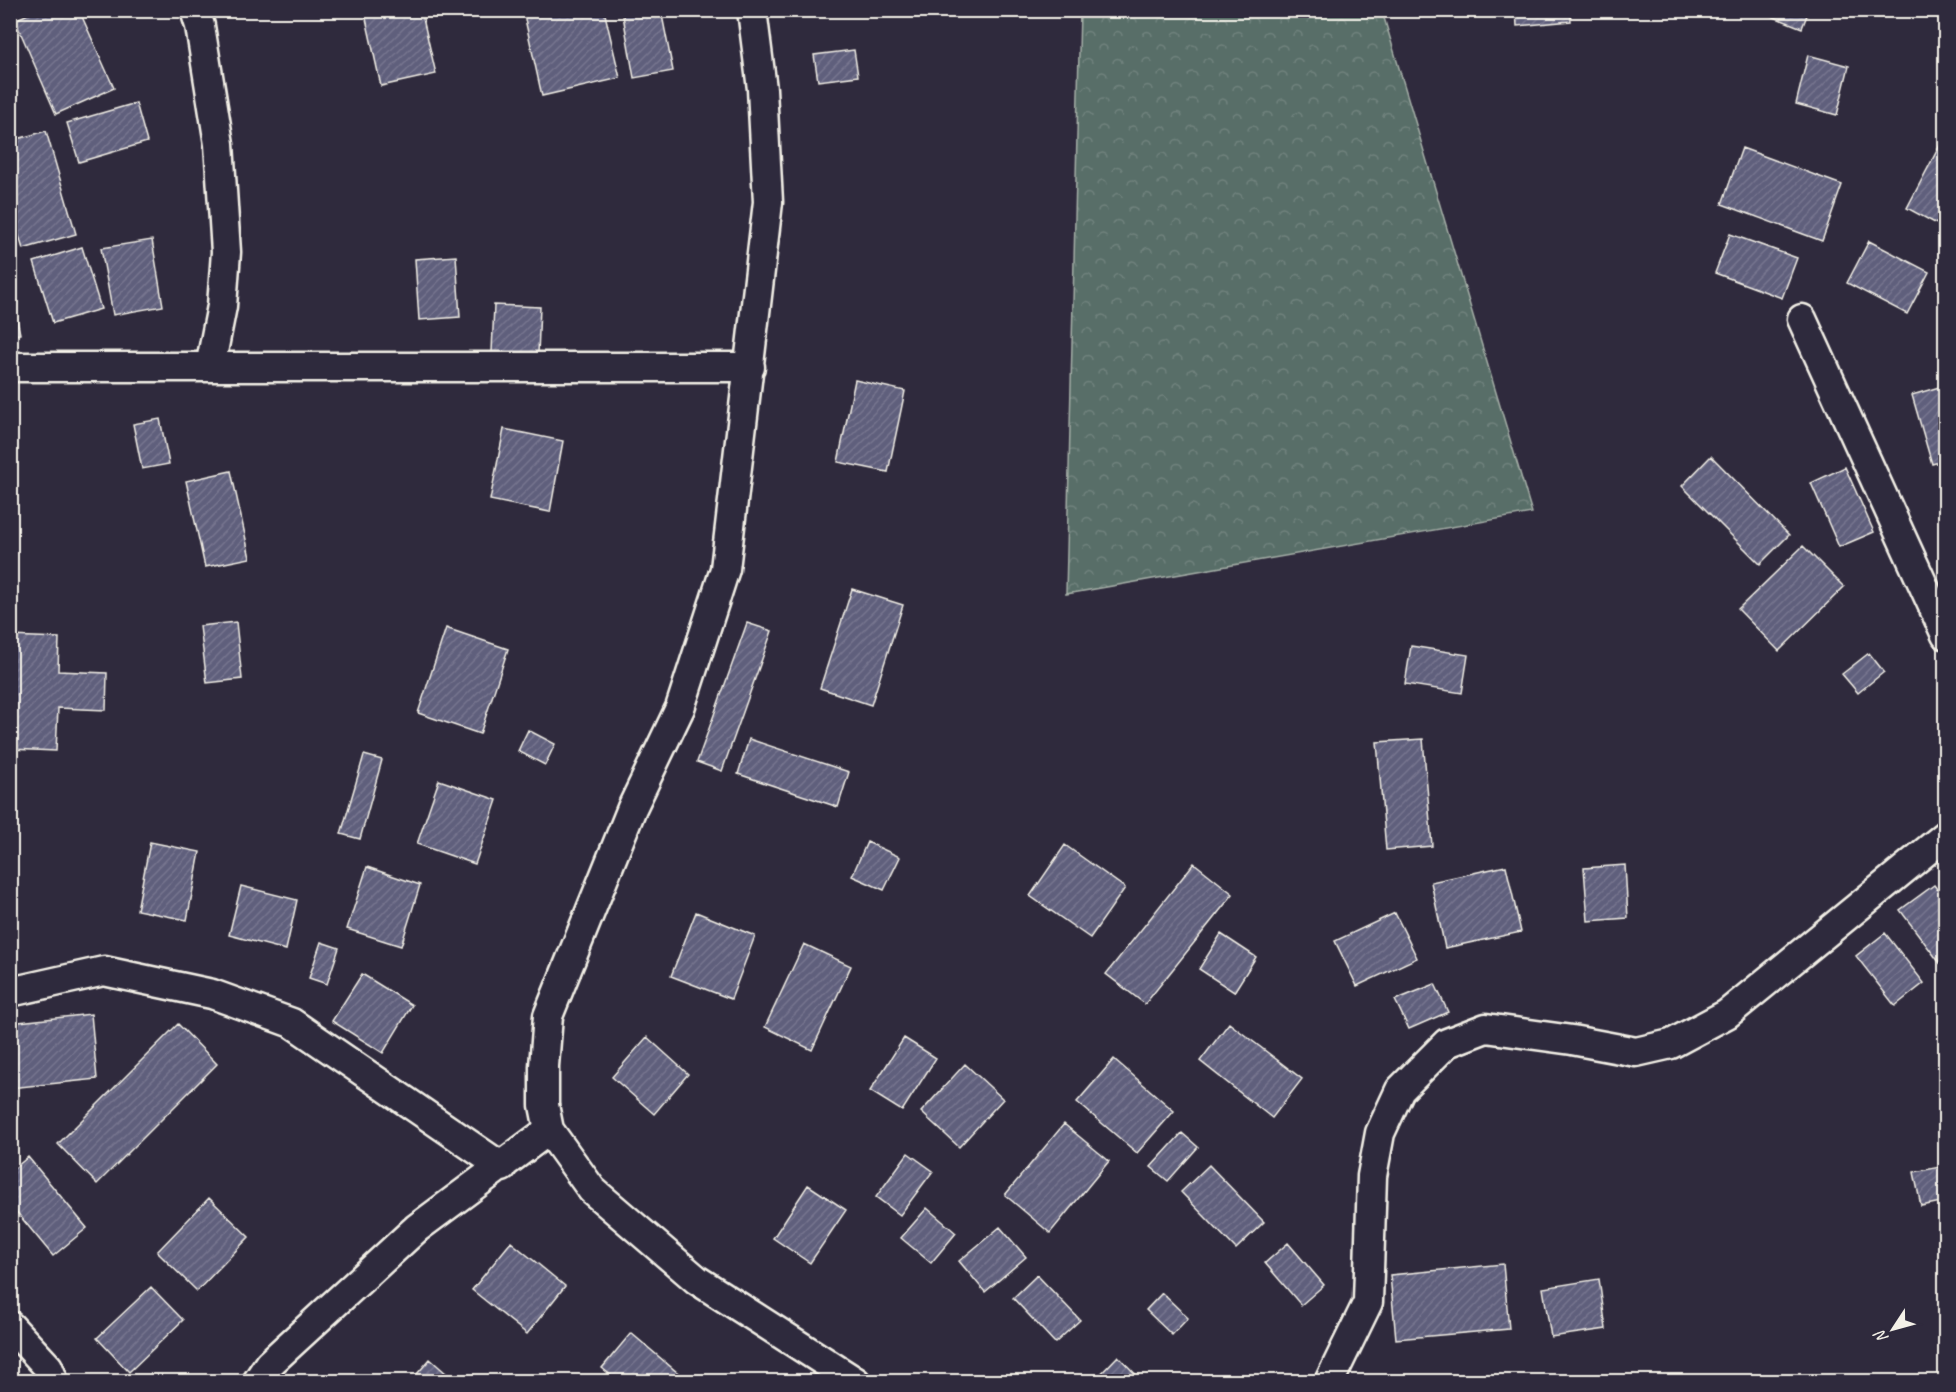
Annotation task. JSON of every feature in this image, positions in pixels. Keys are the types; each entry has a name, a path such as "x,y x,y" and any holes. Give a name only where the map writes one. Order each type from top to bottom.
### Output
{"street":[{"path":"195,10 200,26 219,144 226,252 222,306 210,367"},
{"path":"752,10 762,89 768,202 725,568 680,708 632,808 548,1016 544,1105 549,1130 592,1190 697,1280 856,1382"},
{"path":"1802,318 1946,635"},
{"path":"10,367 750,367"},
{"path":"1329,1382 1368,1302 1372,1176 1380,1133 1400,1090 1447,1043 1486,1028 1636,1052 1671,1044 1727,1014 1946,835"},
{"path":"10,992 104,971 212,994 292,1023 502,1167"},
{"path":"271,1376 417,1228 549,1130"},
{"path":"10,1326 48,1367 54,1382"}],"green space":[{"path":"1080,11 1382,11 1532,513 1066,594"}],"building":[{"path":"37,10 79,10 114,88 56,114 15,20"},
{"path":"379,10 421,10 436,74 381,86 365,14"},
{"path":"523,10 604,10 620,78 542,96"},
{"path":"622,10 661,10 673,71 634,78"},
{"path":"1516,10 1570,10 1571,21 1517,26"},
{"path":"1771,10 1809,10 1802,28 1769,15"},
{"path":"854,50 858,76 818,81 814,55"},
{"path":"1808,55 1849,66 1837,115 1796,104"},
{"path":"136,103 147,142 79,162 67,123"},
{"path":"46,131 76,234 23,249 10,206 10,141"},
{"path":"1940,145 1946,148 1946,229 1907,208"},
{"path":"1742,148 1842,185 1822,241 1722,204"},
{"path":"1730,234 1797,258 1782,298 1715,273"},
{"path":"152,240 163,306 113,315 101,248"},
{"path":"1869,241 1929,272 1907,314 1847,283"},
{"path":"82,247 101,309 53,323 34,262"},
{"path":"456,256 460,317 419,320 415,259"},
{"path":"10,285 20,334 10,336"},
{"path":"494,305 540,307 538,354 492,352"},
{"path":"855,380 905,391 888,472 838,462"},
{"path":"1946,385 1946,460 1932,464 1912,395"},
{"path":"160,419 169,464 142,469 133,424"},
{"path":"504,429 563,441 550,512 490,500"},
{"path":"1711,456 1789,535 1760,564 1682,486"},
{"path":"1845,467 1874,532 1839,547 1811,483"},
{"path":"231,471 250,558 205,567 186,481"},
{"path":"1803,546 1844,587 1779,651 1738,609"},
{"path":"852,589 903,605 871,705 820,688"},
{"path":"236,622 242,679 207,683 200,626"},
{"path":"747,623 772,631 722,771 697,762"},
{"path":"446,628 508,649 480,734 418,713"},
{"path":"10,636 59,638 58,671 107,673 106,710 58,708 56,751 10,749"},
{"path":"1411,646 1468,655 1462,693 1405,684"},
{"path":"1869,653 1884,672 1858,693 1842,674"},
{"path":"528,730 555,744 545,765 518,751"},
{"path":"749,739 849,772 838,807 738,774"},
{"path":"1423,739 1432,846 1386,850 1377,742"},
{"path":"364,755 382,760 360,839 341,834"},
{"path":"439,780 497,800 475,864 417,844"},
{"path":"150,842 200,852 187,920 137,910"},
{"path":"867,842 900,857 884,890 852,876"},
{"path":"1065,845 1125,888 1090,938 1030,896"},
{"path":"1194,863 1233,894 1145,1004 1106,974"},
{"path":"1625,865 1628,918 1588,921 1584,868"},
{"path":"1506,866 1521,932 1445,948 1431,882"},
{"path":"367,867 420,885 401,946 347,929"},
{"path":"1934,885 1946,901 1945,970 1900,910"},
{"path":"241,886 297,900 286,950 229,935"},
{"path":"696,912 755,936 731,999 671,976"},
{"path":"1395,913 1417,958 1357,986 1335,941"},
{"path":"1885,933 1924,983 1895,1006 1856,956"},
{"path":"1221,934 1256,957 1234,992 1199,969"},
{"path":"321,942 339,948 327,984 309,978"},
{"path":"804,944 851,966 812,1050 765,1027"},
{"path":"362,974 412,1005 383,1053 332,1021"},
{"path":"1435,984 1448,1012 1409,1029 1395,1000"},
{"path":"91,1014 97,1079 10,1088 10,1023"},
{"path":"1229,1023 1302,1079 1272,1118 1200,1061"},
{"path":"178,1024 217,1064 97,1184 58,1144"},
{"path":"647,1037 688,1074 654,1114 612,1077"},
{"path":"904,1038 936,1058 902,1111 870,1091"},
{"path":"1114,1059 1174,1111 1137,1153 1077,1102"},
{"path":"965,1064 1003,1099 959,1147 921,1112"},
{"path":"1064,1124 1109,1161 1050,1233 1005,1195"},
{"path":"1182,1133 1198,1147 1168,1181 1151,1167"},
{"path":"908,1153 933,1171 900,1215 876,1197"},
{"path":"28,1157 87,1228 53,1256 10,1204 10,1172"},
{"path":"1209,1165 1264,1222 1236,1249 1181,1192"},
{"path":"1946,1166 1946,1201 1921,1206 1914,1172"},
{"path":"808,1185 846,1210 810,1263 773,1238"},
{"path":"209,1198 249,1237 197,1291 157,1252"},
{"path":"927,1208 956,1233 931,1263 901,1238"},
{"path":"1000,1227 1026,1257 985,1292 959,1261"},
{"path":"511,1242 565,1286 527,1334 472,1290"},
{"path":"1288,1243 1324,1285 1301,1305 1265,1263"},
{"path":"1503,1264 1509,1329 1396,1339 1390,1275"},
{"path":"1037,1275 1080,1320 1055,1343 1013,1298"},
{"path":"1599,1279 1606,1329 1551,1337 1543,1288"},
{"path":"151,1287 183,1320 129,1372 97,1338"},
{"path":"1162,1293 1188,1318 1172,1335 1146,1310"},
{"path":"631,1333 685,1379 683,1382 619,1382 602,1368"},
{"path":"1118,1356 1143,1382 1093,1382"},
{"path":"430,1359 456,1382 410,1382"}]}
